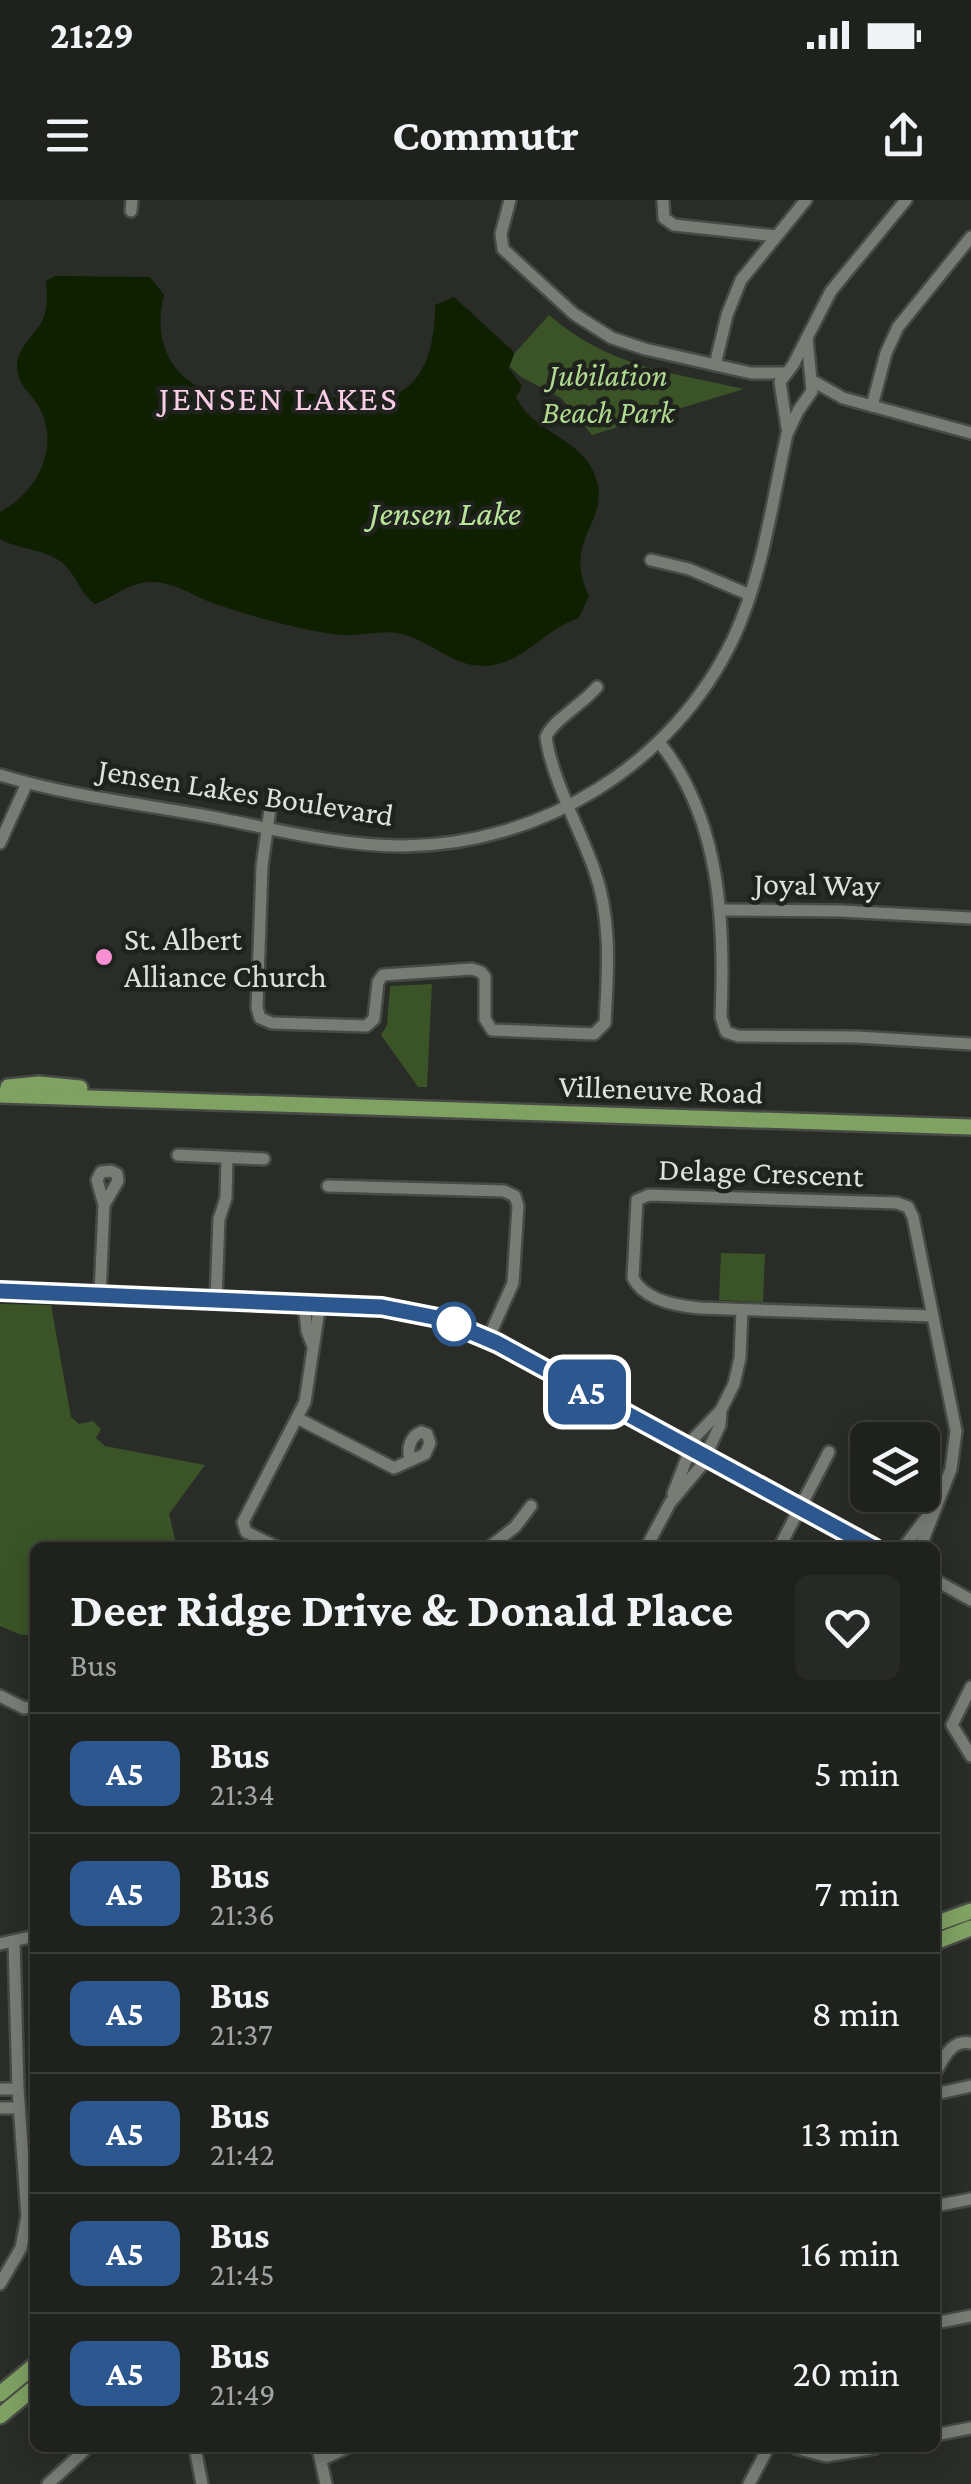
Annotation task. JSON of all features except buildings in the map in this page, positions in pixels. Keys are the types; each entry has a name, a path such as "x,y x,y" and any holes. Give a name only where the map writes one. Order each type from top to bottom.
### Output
{"main road":[{"name":"Villeneuve Road","path":"0,1086 48,1084 348,1105"},
{"name":"Villeneuve Road","path":"0,1095 971,1127"},
{"path":"940,1922 971,1911"},
{"path":"940,1940 971,1928"},
{"path":"0,2394 30,2368"},
{"path":"0,2416 30,2391"}],"street":[{"path":"510,200 501,234 503,249 574,314 626,344 751,373 801,369 843,398"},
{"path":"663,200 663,216 670,224 776,236"},
{"path":"715,365 735,292 749,268 806,200"},
{"path":"781,392 787,372 840,278 906,200"},
{"path":"872,406 886,353 898,327 971,237"},
{"path":"806,338 812,379 808,398"},
{"path":"751,373 792,402 843,398 971,433"},
{"name":"Jensen Lakes Boulevard","path":"781,392 788,434"},
{"name":"Jensen Lakes Boulevard","path":"0,776 369,844 439,844 498,832 569,805 614,780 658,742 693,703 717,668 750,594 788,434 808,398"},
{"path":"651,560 681,566 750,594"},
{"path":"271,802 262,866 257,1008 264,1021 366,1026 374,1019 381,976 467,969 485,977 485,1019 492,1030 590,1035 604,1023 607,928 598,882 547,745 546,733 597,687"},
{"name":"Joyal Way","path":"658,742 678,770 701,826 722,910 971,918"},
{"path":"0,843 27,783"},
{"path":"722,910 721,1017 728,1034 971,1044"},
{"path":"178,1155 264,1160"},
{"path":"216,1300 220,1215 226,1198 228,1158"},
{"path":"328,1186 504,1191 515,1196 518,1206 513,1283 488,1339"},
{"name":"Delage Crescent","path":"932,1316 742,1310 678,1305 654,1296 635,1283 639,1197 649,1194 905,1205 912,1212 956,1431 951,1469 940,1493"},
{"path":"100,1295 104,1205"},
{"path":"0,1292 304,1303 410,1311 488,1339 863,1542"},
{"path":"304,1303 312,1344"},
{"path":"267,1542 246,1532 243,1522 298,1418 309,1384 320,1304"},
{"path":"670,1503 706,1456 720,1425 721,1410 738,1366 742,1310"},
{"path":"649,1542 670,1503 690,1448 710,1418 721,1410"},
{"path":"298,1418 390,1468 402,1466 410,1459"},
{"path":"781,1542 829,1452"},
{"path":"496,1542 514,1528 531,1506"},
{"name":"Delage Crescent","path":"908,1542 930,1512"},
{"name":"Delage Crescent","path":"922,1542 931,1512"},
{"path":"940,1583 971,1600"},
{"path":"969,1750 952,1725 971,1688"},
{"path":"0,1696 30,1708"},
{"path":"0,1944 30,1937"},
{"path":"14,1941 19,2108 30,2190"},
{"path":"940,2067 954,2046 962,2041 971,2043"},
{"path":"940,2093 971,2086"},
{"path":"0,2089 18,2089"},
{"path":"0,2108 19,2108"},
{"path":"940,2205 971,2199"},
{"path":"0,2284 21,2248 30,2218"},
{"path":"940,2322 971,2316"},
{"path":"940,2434 971,2428"},
{"path":"48,2484 83,2452"},
{"path":"195,2452 202,2484"},
{"path":"749,2484 766,2452"},
{"path":"812,2452 831,2456 853,2452"},
{"path":"320,2454 326,2484"}],"green space":[{"name":"Jubilation Beach Park","path":"549,315 617,357 744,389 592,435 561,398 521,377 509,366 514,354"},
{"path":"432,984 427,1087 418,1087 381,1035 387,1025 390,986"},
{"path":"721,1253 765,1254 763,1302 719,1300"},
{"path":"0,1304 51,1305 71,1417 79,1424 93,1421 101,1429 96,1438 105,1446 205,1465 169,1514 176,1542 30,1542 30,1635 0,1626"}],"water":[{"name":"Jensen Lake","path":"55,276 150,277 164,295 161,330 171,361 193,384 232,396 276,391 361,401 388,397 403,390 423,368 429,354 435,305 454,297 512,350 509,368 522,386 516,397 524,409 580,453 596,478 597,507 580,559 589,596 579,618 512,659 486,666 463,663 402,634 349,635 310,630 229,609 159,583 135,585 95,604 60,561 0,539 0,512 25,493 46,453 45,422 17,367 20,354 45,315 46,281"}],"bus line":[{"name":"A5","path":"0,1291 362,1305 438,1318 497,1343 863,1542"}],"place":[{"name":"St. Albert Alliance Church","path":"104,957"}],"district":[{"name":"JENSEN LAKES","path":"279,398"}]}
